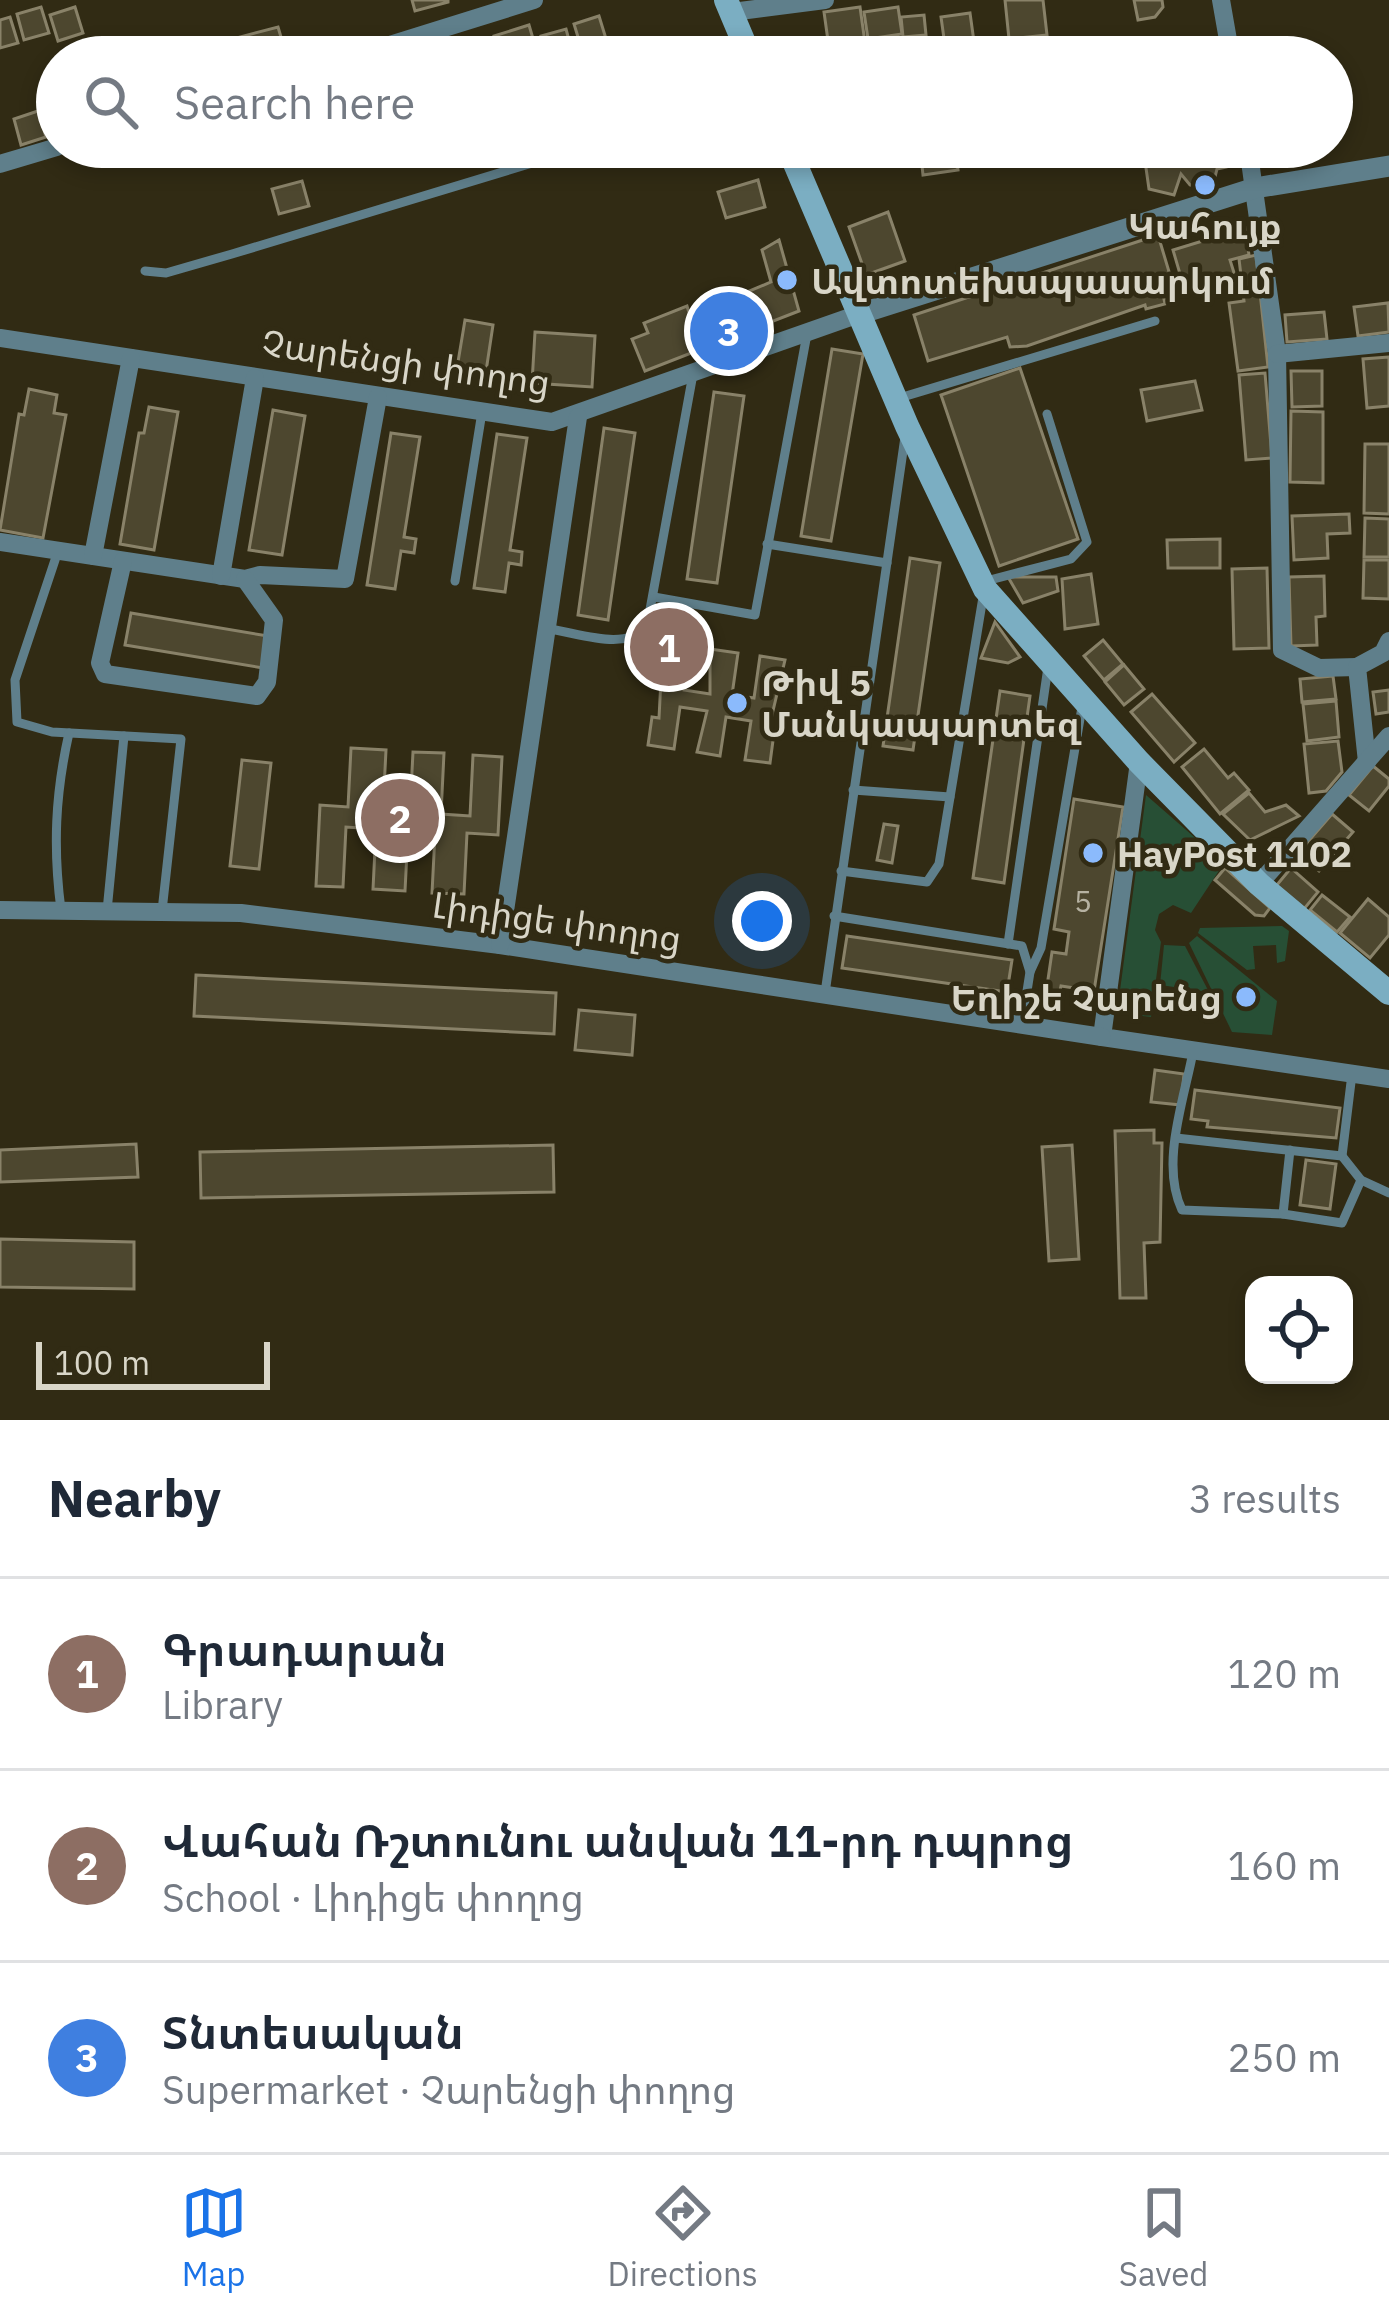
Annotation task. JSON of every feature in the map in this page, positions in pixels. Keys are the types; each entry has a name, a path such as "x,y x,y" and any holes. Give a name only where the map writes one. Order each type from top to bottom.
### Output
{"main road":[{"path":"729,6 741,36"},
{"path":"797,168 907,426 983,586 1139,762 1259,884 1389,993"}],"street":[{"path":"418,36 534,0"},
{"path":"729,6 825,0"},
{"path":"1221,0 1227,36"},
{"path":"0,164 36,153"},
{"path":"859,314 1255,188 1389,166"},
{"path":"1252,168 1277,353 1282,650 1319,668 1357,668 1383,652 1389,641"},
{"name":"Չարենցի փողոց","path":"0,338 552,422 578,417 859,314"},
{"path":"1277,353 1389,343"},
{"path":"93,556 131,358"},
{"path":"221,576 254,378"},
{"path":"0,542 245,579 345,579 378,397"},
{"path":"500,945 578,417"},
{"path":"122,561 100,663 105,674 257,696 267,682 274,620 245,579"},
{"path":"1357,668 1367,762"},
{"path":"1259,884 1389,736"},
{"path":"1102,1037 1139,762"},
{"name":"Լիդիցե փողոց","path":"0,910 241,913 500,945 1389,1079"},
{"path":"1362,973 1389,968"}],"lane":[{"path":"145,271 166,272 210,260 515,168"},
{"path":"896,400 1155,321"},
{"path":"654,597 754,615 807,334"},
{"path":"546,628 623,641 638,637 654,597 693,374"},
{"path":"455,581 482,412"},
{"path":"841,871 928,882 939,864 983,586 1072,559 1087,542 1047,414"},
{"path":"825,993 907,426"},
{"path":"767,544 887,562"},
{"path":"58,551 15,680 17,722 68,734 181,739 162,911"},
{"path":"1008,944 1048,661"},
{"path":"1022,1024 1030,972 1041,947 1083,700"},
{"path":"61,910 53,849 68,734"},
{"path":"106,911 124,736"},
{"path":"853,790 950,797"},
{"path":"834,916 1008,944 1027,950 1030,972"},
{"path":"1193,1052 1176,1138 1173,1192 1181,1210 1283,1214 1342,1223 1361,1180"},
{"path":"1342,1156 1352,1074"},
{"path":"1176,1138 1342,1156 1361,1180 1389,1193"},
{"path":"1283,1214 1290,1150"}],"green space":[{"path":"1146,795 1224,863 1191,913 1173,905 1159,914 1155,930 1161,942 1151,1017 1117,1013"},
{"path":"1282,926 1289,931 1285,961 1277,963 1276,945 1253,946 1255,969 1247,970 1198,933 1200,928"},
{"path":"1197,936 1277,1001 1272,1035 1232,1032 1189,943"},
{"path":"1164,945 1185,946 1209,992 1160,985"}],"building":[{"path":"412,0 448,0 448,2 415,11"},
{"path":"1005,0 1043,0 1047,35 1009,36"},
{"path":"1134,0 1162,0 1163,7 1155,17 1138,20"},
{"path":"41,7 49,33 24,40 17,14"},
{"path":"75,7 83,33 56,36 50,15"},
{"path":"860,7 864,36 827,36 824,12"},
{"path":"898,7 902,34 868,36 864,12"},
{"path":"970,13 973,36 944,36 941,17"},
{"path":"924,15 926,35 903,36 901,17"},
{"path":"599,16 605,36 578,36 574,24"},
{"path":"10,17 18,43 0,48 0,20"},
{"path":"529,25 532,36 494,36"},
{"path":"278,27 281,36 244,36"},
{"path":"566,29 568,36 541,36"},
{"path":"36,112 36,140 21,145 14,119"},
{"path":"922,168 958,168 958,170 923,175"},
{"path":"1146,168 1222,168 1214,181 1202,188 1190,185 1181,174 1174,195 1149,189"},
{"path":"758,180 765,207 726,218 718,192"},
{"path":"302,181 309,206 279,214 272,189"},
{"path":"888,212 905,261 866,275 849,227"},
{"path":"1245,228 1249,255 1230,260 1235,276 1185,291 1173,250"},
{"path":"1158,235 1176,295 1164,299 1165,304 1146,309 1145,305 1027,346 1010,347 1007,337 928,361 914,315"},
{"path":"779,240 799,311 645,371 632,339 648,333 644,323 687,306 690,316 771,282 762,250"},
{"path":"1256,255 1268,367 1238,371 1229,303 1244,301 1239,259"},
{"path":"1388,303 1389,332 1358,336 1354,307"},
{"path":"1324,312 1327,339 1287,342 1285,315"},
{"path":"465,320 493,325 485,378 456,374"},
{"path":"535,332 595,336 592,387 532,383"},
{"path":"832,349 863,354 831,541 801,536"},
{"path":"1389,357 1389,406 1367,408 1363,359"},
{"path":"1020,368 1078,539 999,566 941,395"},
{"path":"1291,371 1322,371 1322,406 1292,407"},
{"path":"1265,373 1272,458 1246,460 1239,375"},
{"path":"1195,381 1202,410 1147,421 1141,390"},
{"path":"29,389 57,395 54,413 66,415 43,538 0,530 19,414 24,415"},
{"path":"714,392 744,396 717,583 687,579"},
{"path":"149,407 178,412 154,550 120,544 139,433 144,433"},
{"path":"273,410 305,416 282,555 249,550"},
{"path":"1291,411 1323,412 1323,483 1290,482"},
{"path":"604,428 635,433 608,620 578,615"},
{"path":"391,433 420,437 404,537 416,539 414,553 401,551 395,589 367,585"},
{"path":"497,434 527,438 510,550 522,552 521,565 509,563 505,592 474,588"},
{"path":"1365,444 1389,444 1389,514 1364,513"},
{"path":"1349,514 1350,533 1327,534 1328,558 1294,560 1292,516"},
{"path":"1365,518 1389,519 1389,557 1364,557"},
{"path":"1220,539 1220,568 1168,568 1167,540"},
{"path":"910,558 940,563 913,750 883,746"},
{"path":"1364,560 1389,560 1389,599 1363,598"},
{"path":"1267,568 1269,648 1234,649 1232,569"},
{"path":"1091,574 1098,624 1065,629 1062,579"},
{"path":"1324,576 1325,616 1316,617 1317,645 1291,646 1289,577"},
{"path":"1008,577 1056,577 1058,591 1023,603"},
{"path":"131,613 268,636 263,668 125,645"},
{"path":"995,622 1020,657 1008,663 981,658"},
{"path":"1103,640 1123,664 1104,680 1084,656"},
{"path":"663,641 690,646 684,690 710,694 710,649 738,653 732,695 754,698 760,656 785,660 768,732 774,733 770,763 745,760 751,721 726,717 720,756 697,752 707,711 680,707 674,749 648,745 652,717 659,718"},
{"path":"1124,665 1144,689 1124,705 1105,682"},
{"path":"1333,676 1336,699 1302,702 1300,679"},
{"path":"1389,690 1389,712 1376,714 1373,692"},
{"path":"1000,691 1030,696 1004,883 973,878"},
{"path":"1152,694 1195,743 1174,762 1131,712"},
{"path":"1336,701 1339,737 1307,741 1303,704"},
{"path":"1338,741 1342,772 1326,791 1309,793 1304,744"},
{"path":"351,748 386,750 383,809 410,810 413,752 444,753 441,814 470,816 473,755 502,757 498,835 467,833 464,894 432,893 435,834 408,832 405,891 373,889 376,829 346,827 343,887 316,886 320,805 348,807"},
{"path":"1204,749 1228,778 1234,773 1249,790 1220,814 1182,767"},
{"path":"242,760 271,763 259,869 230,866"},
{"path":"1373,766 1389,779 1389,786 1369,811 1349,795"},
{"path":"1249,793 1265,812 1286,805 1299,816 1250,840 1223,814"},
{"path":"1074,799 1123,807 1094,991 1061,986 1059,995 1046,993 1052,952 1066,954 1069,932 1054,929"},
{"path":"1332,814 1353,832 1319,871 1298,853"},
{"path":"884,824 898,826 892,863 877,860"},
{"path":"1225,868 1270,908 1264,916 1255,915 1215,880"},
{"path":"1291,868 1318,892 1304,909 1276,886"},
{"path":"1322,895 1350,917 1337,932 1310,910"},
{"path":"1368,899 1389,917 1389,935 1370,958 1340,933"},
{"path":"847,936 1012,960 1007,992 842,968"},
{"path":"196,975 556,993 554,1034 194,1016"},
{"path":"579,1010 635,1015 632,1055 575,1050"},
{"path":"1155,1070 1184,1074 1181,1105 1151,1102"},
{"path":"1195,1090 1340,1108 1336,1138 1207,1127 1208,1121 1191,1119"},
{"path":"1154,1130 1154,1143 1162,1143 1160,1242 1144,1243 1146,1298 1120,1298 1115,1131"},
{"path":"136,1144 138,1177 0,1182 0,1150"},
{"path":"553,1145 554,1192 201,1198 200,1152"},
{"path":"1072,1145 1079,1259 1049,1261 1042,1147"},
{"path":"1306,1160 1336,1164 1330,1209 1300,1205"},
{"path":"0,1239 134,1242 134,1289 0,1287"}],"place":[{"name":"Կահույք","path":"1205,185"},
{"name":"Ավտոտեխսպասարկում","path":"787,280"},
{"name":"Տնտեսական","path":"729,331"},
{"name":"Գրադարան","path":"669,647"},
{"name":"Թիվ 5 Մանկապարտեզ","path":"737,703"},
{"name":"Վահան Ռշտունու անվան 11-րդ դպրոց","path":"400,818"},
{"name":"HayPost 1102","path":"1093,853"},
{"name":"Եղիշե Չարենց","path":"1246,997"}]}
